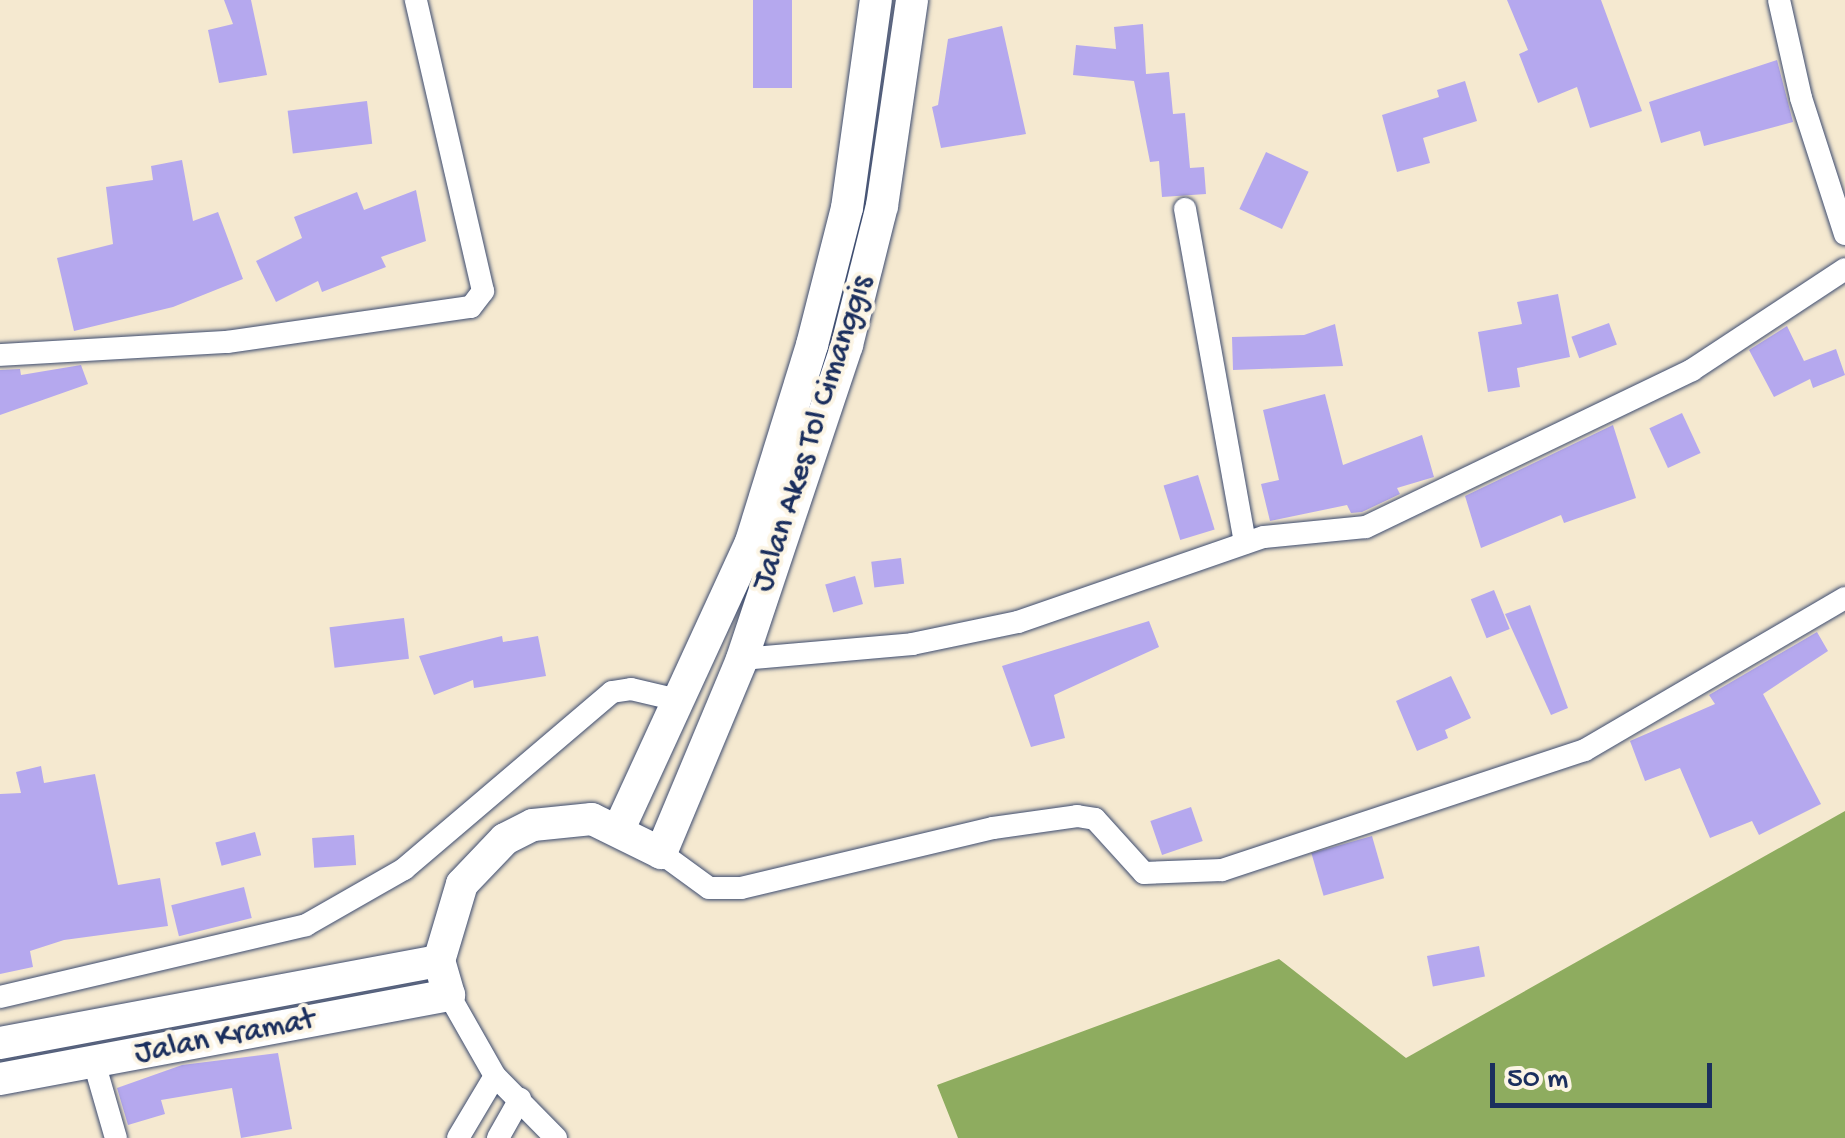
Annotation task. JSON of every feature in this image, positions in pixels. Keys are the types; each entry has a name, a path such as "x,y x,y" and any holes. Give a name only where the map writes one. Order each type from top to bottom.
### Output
{"main road":[{"name":"Jalan Akes Tol Cimanggis","path":"619,829 751,542 812,345 847,208 876,0"},
{"name":"Jalan Akes Tol Cimanggis","path":"661,853 742,659 847,346 882,206 912,0"},
{"path":"449,995 439,960 462,884 505,839 564,817 619,829 661,853"},
{"name":"Jalan Kramat","path":"0,1044 439,960"},
{"name":"Jalan Kramat","path":"0,1079 449,995"}],"street":[{"path":"0,356 227,342 470,306 483,291 416,0"},
{"path":"1779,0 1801,98 1845,234"},
{"path":"1185,209 1245,543"},
{"path":"742,659 912,644 1018,622 1245,543 1366,528 1692,370 1845,269"},
{"path":"661,853 709,888 741,888 993,828 1077,816 1094,819 1144,873 1222,870 1585,750 1845,598"},
{"path":"0,997 306,925 404,869 612,692 631,689 678,700"},
{"path":"449,995 495,1076 556,1138"},
{"path":"94,1062 116,1138"},
{"path":"458,1138 495,1076"},
{"path":"498,1138 520,1100"}],"green space":[{"path":"1845,811 1845,1138 958,1138 937,1085 1279,959 1406,1058"}],"building":[{"path":"224,0 251,0 267,75 219,83 208,30 233,24"},
{"path":"753,0 792,0 792,88 753,88"},
{"path":"1507,0 1601,0 1642,111 1590,128 1577,87 1538,103 1519,54 1528,50"},
{"path":"1143,24 1146,74 1169,72 1173,114 1185,113 1190,168 1204,167 1206,194 1162,197 1159,161 1150,162 1134,81 1073,75 1076,45 1116,49 1114,27"},
{"path":"1002,26 1026,134 941,148 932,107 938,105 948,39"},
{"path":"1777,60 1793,122 1704,146 1700,131 1661,143 1649,102"},
{"path":"1465,81 1477,121 1423,138 1430,163 1397,172 1382,115 1439,97 1437,90"},
{"path":"367,101 372,144 293,153 288,111"},
{"path":"1266,152 1309,172 1282,229 1239,209"},
{"path":"182,160 193,221 218,212 243,279 173,307 74,331 57,258 113,244 106,187 153,180 151,166"},
{"path":"416,190 426,241 381,257 386,267 322,292 318,281 276,302 256,261 302,238 294,217 357,192 364,210"},
{"path":"1558,294 1570,357 1517,368 1520,387 1488,392 1478,332 1522,324 1517,302"},
{"path":"1609,323 1617,345 1579,358 1571,337"},
{"path":"1335,324 1343,366 1233,370 1232,337 1304,335"},
{"path":"1787,326 1804,361 1836,349 1845,375 1813,388 1810,379 1774,397 1749,350"},
{"path":"81,365 88,384 0,415 0,370 20,369 21,375"},
{"path":"1325,394 1343,465 1422,435 1434,477 1397,488 1400,494 1362,512 1351,513 1347,505 1270,521 1261,484 1279,480 1263,410"},
{"path":"1682,413 1701,453 1668,468 1649,428"},
{"path":"1613,425 1636,498 1564,523 1561,515 1481,548 1465,496"},
{"path":"1198,475 1215,530 1180,540 1164,486"},
{"path":"901,558 904,584 874,587 871,562"},
{"path":"855,576 863,604 833,612 825,585"},
{"path":"1494,590 1510,629 1487,638 1471,599"},
{"path":"1530,605 1568,708 1551,715 1505,614"},
{"path":"404,618 409,659 335,668 330,627"},
{"path":"1149,621 1159,647 1054,695 1065,738 1031,747 1002,666"},
{"path":"1817,632 1828,651 1763,694 1821,804 1759,835 1752,821 1710,838 1680,768 1645,781 1630,741 1715,704 1709,695"},
{"path":"502,636 503,642 538,636 546,676 474,688 473,680 434,695 419,656"},
{"path":"1451,676 1471,718 1445,730 1448,738 1417,751 1396,701"},
{"path":"41,766 44,783 95,774 118,885 160,878 168,926 64,940 30,951 33,967 0,974 0,794 21,793 16,772"},
{"path":"1191,807 1203,841 1162,855 1150,821"},
{"path":"255,832 261,855 222,866 215,843"},
{"path":"354,835 356,865 314,868 312,838"},
{"path":"1372,836 1384,878 1324,896 1311,853"},
{"path":"244,887 252,918 179,936 171,905"},
{"path":"1479,946 1485,976 1433,987 1427,956"},
{"path":"278,1053 292,1129 241,1138 232,1088 161,1100 165,1114 128,1125 117,1088 182,1065"}]}
